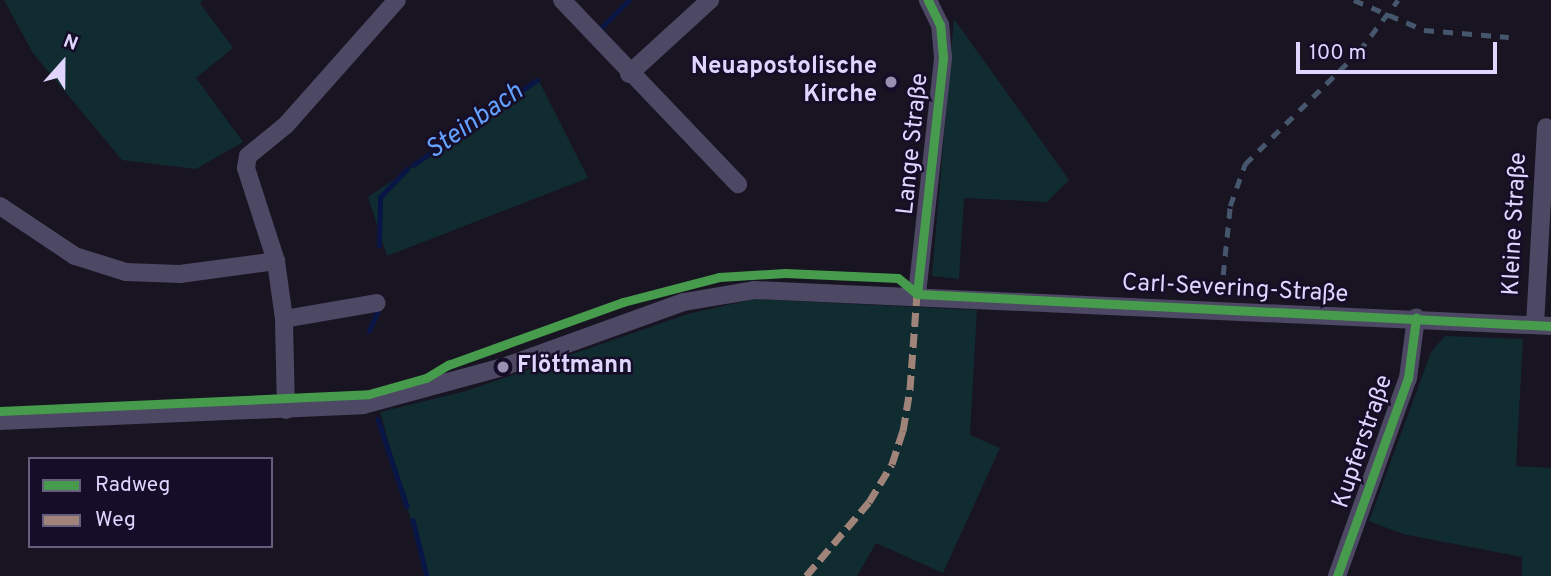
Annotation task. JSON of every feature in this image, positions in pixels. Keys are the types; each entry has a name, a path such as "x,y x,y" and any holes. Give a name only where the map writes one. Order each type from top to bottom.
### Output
{"street":[{"path":"286,410 284,319 276,261 246,168 248,156 286,125 397,0"},
{"path":"562,0 629,74 737,184"},
{"path":"629,74 710,0"},
{"name":"Lange Straße","path":"917,295 943,49 940,25 928,0"},
{"name":"Kleine Straße","path":"1543,325 1546,127"},
{"path":"0,206 75,256 126,272 180,274 276,261"},
{"name":"Carl-Severing-Straße","path":"0,421 363,405 412,395 537,356 660,309 718,294 779,290 1543,325"},
{"path":"284,319 377,303"},
{"name":"Kupferstraße","path":"1337,576 1408,378 1416,318"}],"green space":[{"path":"4,0 203,0 200,3 233,48 196,78 243,142 196,169 122,160 33,53"},
{"path":"954,19 1069,180 1047,202 964,198 959,279 932,276"},
{"path":"539,81 588,178 387,256 368,197"},
{"path":"754,299 977,310 970,435 1000,448 943,573 876,543 857,576 427,576 380,412 466,391 688,314"},
{"path":"1445,336 1523,339 1516,466 1551,468 1551,576 1522,576 1522,557 1403,534 1369,521 1431,352"}],"waterway":[{"name":"Steinbach","path":"600,29 629,0"},
{"name":"Steinbach","path":"413,165 537,80"},
{"name":"Steinbach","path":"379,246 380,197 407,169"},
{"name":"Steinbach","path":"369,331 379,309"},
{"name":"Steinbach","path":"378,419 407,506"},
{"name":"Steinbach","path":"413,520 427,576"}],"railway":[{"path":"1354,0 1424,30 1509,37"},
{"path":"1223,275 1230,206 1245,164 1359,51 1398,0"}],"marked path":[{"path":"806,576 869,502 892,464 903,431 910,389 917,294 913,291"}],"cycle path":[{"path":"917,294 943,57 940,25 928,0"},
{"path":"0,411 369,394 426,378 448,365 623,302 719,277 785,273 898,278 917,294"},
{"path":"917,294 1551,326"},
{"path":"1337,576 1408,378 1416,318"}],"place":[{"name":"Neuapostolische Kirche","path":"891,82"},
{"name":"Flöttmann","path":"503,367"}]}
